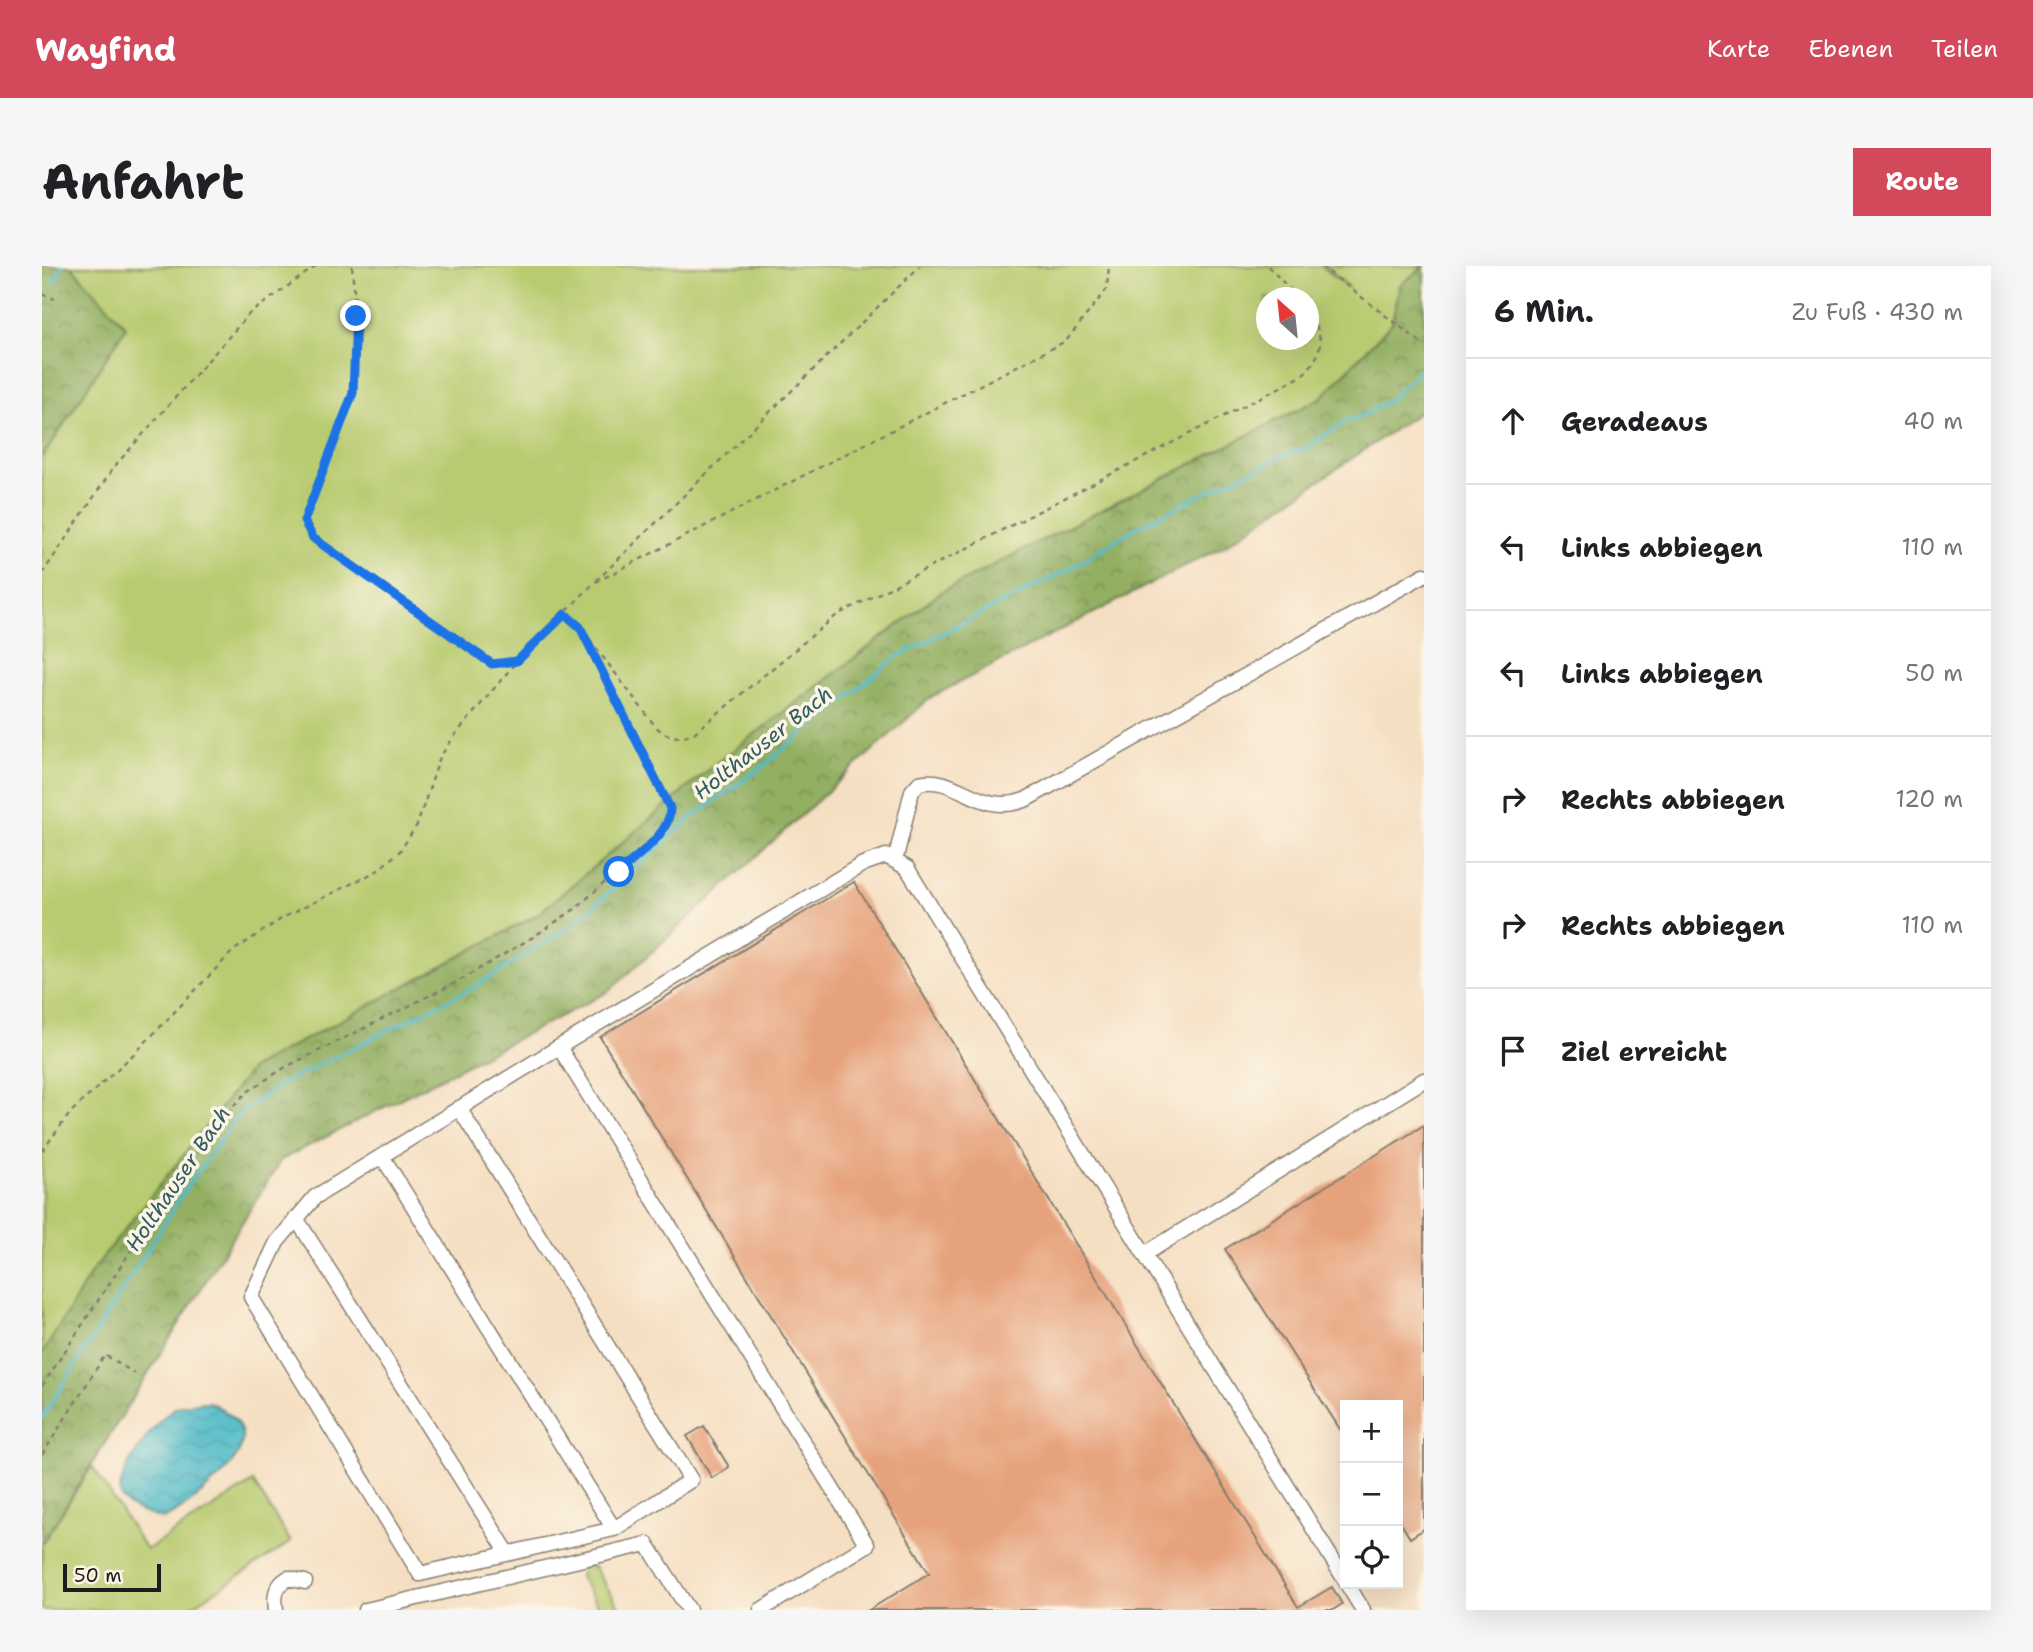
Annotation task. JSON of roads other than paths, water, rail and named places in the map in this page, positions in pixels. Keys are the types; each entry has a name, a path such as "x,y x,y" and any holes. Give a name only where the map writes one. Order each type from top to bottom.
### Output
{"lane":[{"path":"895,861 912,791 919,783 939,782 991,804 1008,807 1025,800 1424,575"},
{"path":"459,1108 691,1480 614,1529 420,1573 251,1297 277,1241 315,1197 459,1108 559,1047 863,864 886,856 907,868 1340,1572"},
{"path":"559,1047 867,1545 761,1610"},
{"path":"1144,1254 1424,1080"},
{"path":"382,1156 614,1529"},
{"path":"296,1219 508,1553"},
{"path":"366,1610 648,1544 689,1610"},
{"path":"275,1610 274,1597 280,1583 288,1578 305,1582"},
{"path":"1350,1589 1363,1610"}],"water":[{"path":"209,1402 224,1410 240,1429 242,1438 235,1459 190,1503 162,1519 127,1504 120,1491 123,1478 148,1434 177,1407"}],"waterway":[{"path":"54,283 62,266"},
{"path":"42,311 45,308"},
{"name":"Holthauser Bach","path":"42,1418 187,1187 240,1113 281,1084 476,986 574,924 692,817 758,770 898,656 1073,567 1132,530 1200,495 1289,453 1306,449 1344,422 1366,414 1389,400 1420,370"}]}
